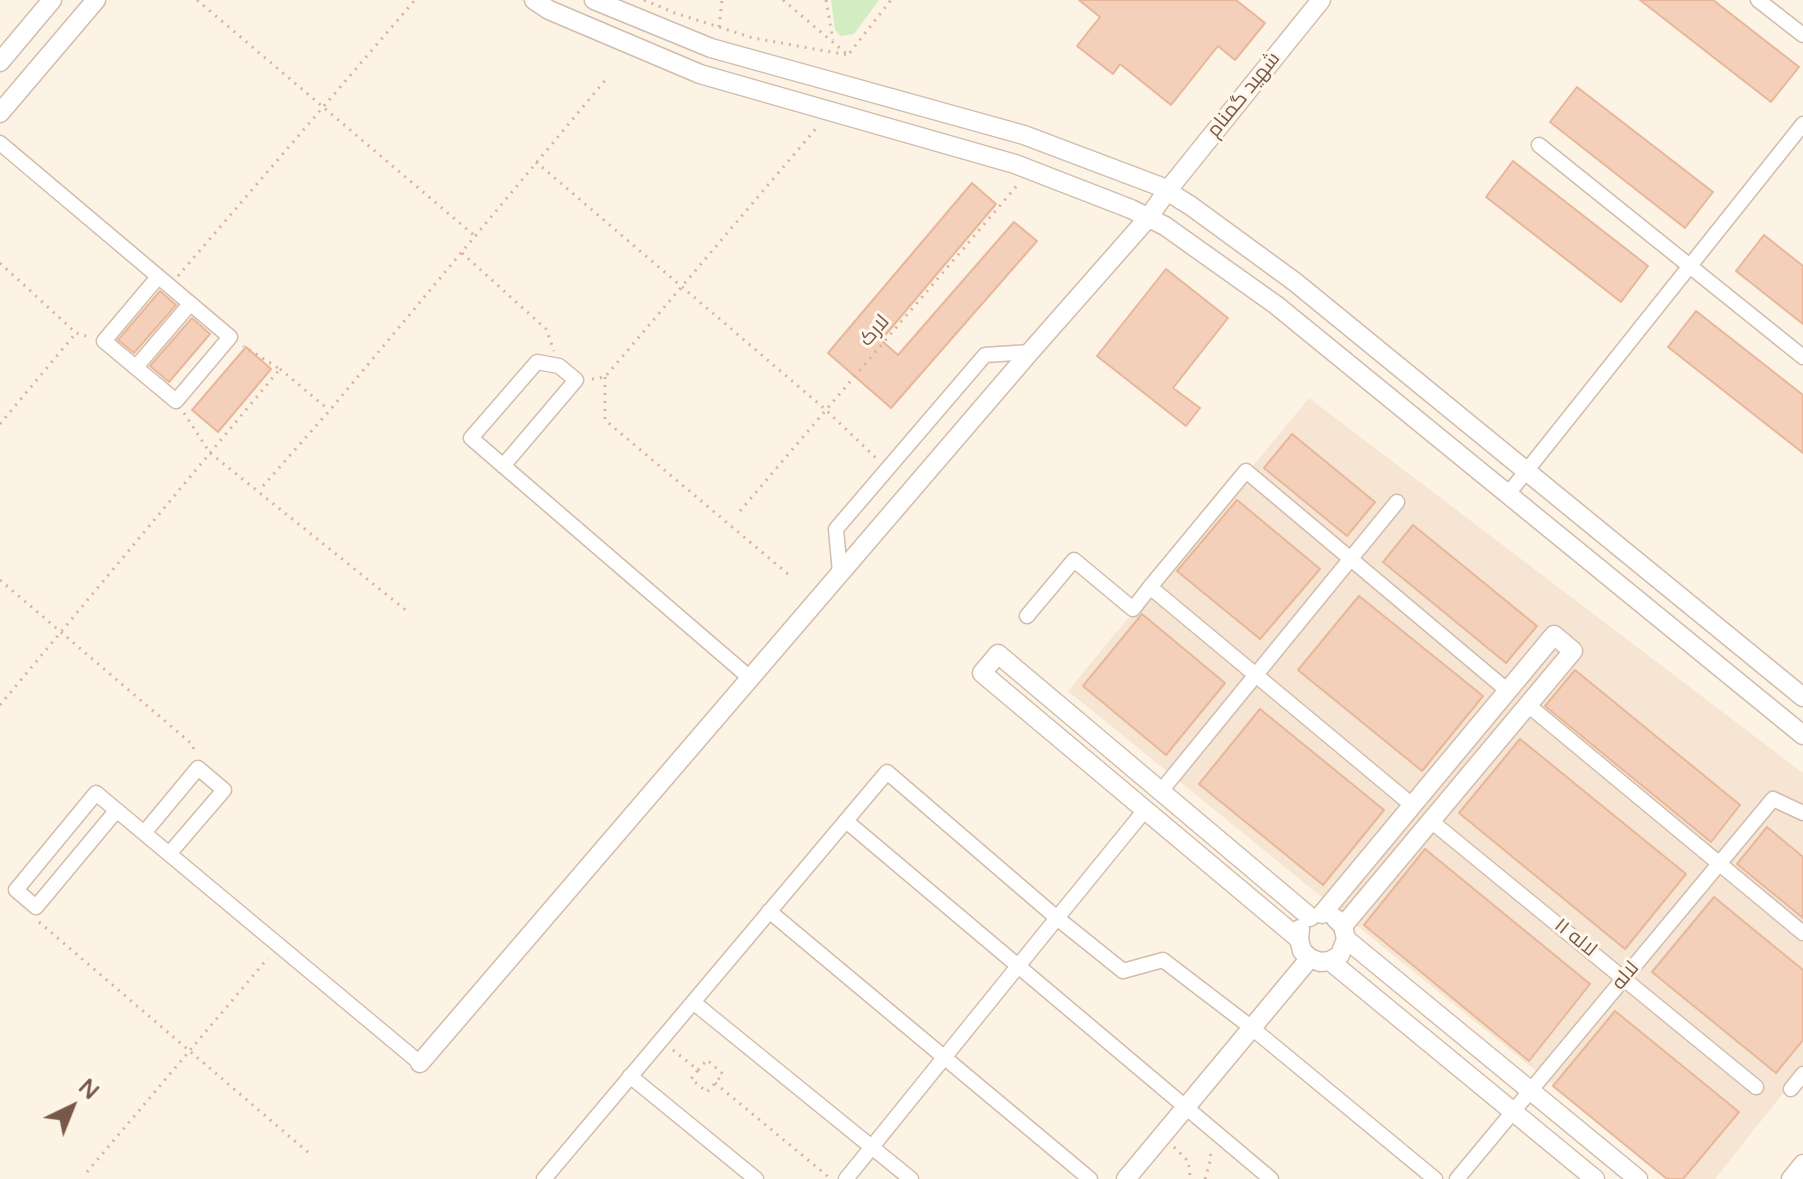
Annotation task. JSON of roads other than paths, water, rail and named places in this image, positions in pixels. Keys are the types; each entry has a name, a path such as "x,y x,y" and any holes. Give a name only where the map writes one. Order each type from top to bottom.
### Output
{"street":[{"path":"0,62 52,0"},
{"path":"0,113 96,0"},
{"path":"534,0 549,10 700,74 1031,170 1131,209 1165,226 1276,305 1803,735"},
{"path":"594,0 711,48 1024,135 1159,186 1295,282 1803,697"},
{"path":"1758,0 1803,35"},
{"name":"شهید گمنام","path":"420,1063 1148,218 1314,2"},
{"path":"1508,494 1803,124"},
{"path":"0,143 230,337 176,401 104,341 164,282"},
{"path":"1539,145 1803,357"},
{"path":"136,367 190,304"},
{"path":"840,573 836,529 985,355 1030,352"},
{"path":"503,466 576,380 559,366 537,362 471,438 503,466 750,678"},
{"path":"1027,616 1074,560 1133,609 1246,471 1508,691"},
{"path":"846,1179 1397,502"},
{"path":"1150,587 1412,805"},
{"path":"1554,635 1573,651 1528,705 1431,821 1345,933 1340,955 1320,962 1302,951 1300,928 1316,916 1554,635"},
{"path":"1299,939 982,673 998,654 1316,916 1335,918 1345,933 1638,1179"},
{"path":"1528,705 1803,933"},
{"path":"144,833 198,768 224,790 169,854"},
{"path":"544,1179 887,772 1123,971 1163,960 1252,1028 1435,1179"},
{"path":"116,811 36,907 16,890 96,793 420,1063"},
{"name":"لاله","path":"1457,1179 1773,799 1803,813"},
{"path":"846,821 1271,1179"},
{"name":"لاله ۱۱","path":"1431,821 1756,1087"},
{"path":"769,911 1090,1179"},
{"path":"1126,1179 1310,958"},
{"path":"1330,961 1595,1179"},
{"path":"693,1002 911,1179"},
{"path":"1791,1089 1803,1074"},
{"path":"630,1076 756,1179"},
{"path":"1791,1179 1803,1164"}]}
